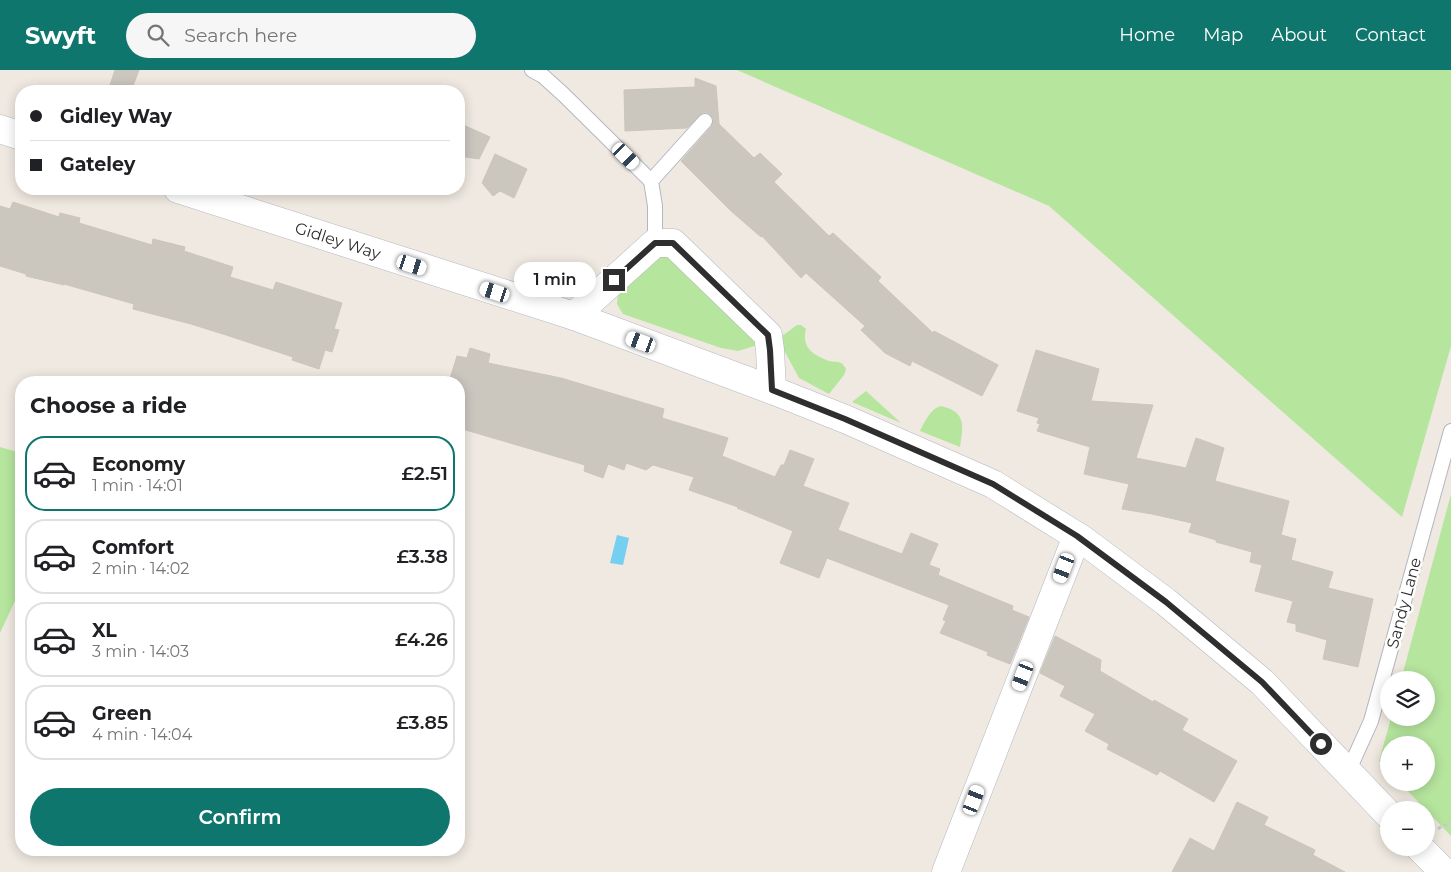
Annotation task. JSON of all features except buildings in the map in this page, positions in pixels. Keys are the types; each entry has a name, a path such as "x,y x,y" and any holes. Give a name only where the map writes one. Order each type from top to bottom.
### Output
{"street":[{"path":"0,129 15,134"},
{"name":"Gidley Way","path":"197,195 574,316 845,419 993,484 1077,536 1166,602 1262,682 1380,806"},
{"path":"574,316 655,243 673,243 768,335 772,390"},
{"path":"946,872 1077,536"},
{"path":"1428,856 1444,872"}],"lane":[{"path":"532,70 543,76 564,94 650,181 655,206 655,243"},
{"path":"650,181 705,121"},
{"name":"Sandy Lane","path":"1348,772 1372,721 1451,431"}],"green space":[{"path":"737,70 1451,70 1451,346 1402,517 1049,206"},
{"path":"673,254 761,344 738,351 721,348 623,314 617,304 618,293 650,259"},
{"path":"797,325 801,325 806,329 805,341 813,353 829,361 842,363 846,368 844,375 829,394 799,378 778,339"},
{"path":"866,391 901,423 852,402"},
{"path":"941,406 955,412 959,416 962,426 960,447 920,431 931,412"},
{"path":"0,447 15,451 15,601 0,633"},
{"path":"1451,494 1451,836 1435,819 1435,801 1417,801 1408,791 1435,791 1435,736 1386,736 1389,726 1435,726 1435,671 1403,671"}],"water":[{"path":"617,535 629,538 623,565 610,563"}],"route":[{"path":"614,280 655,243 673,243 768,335 772,390 845,419 993,484 1077,536 1166,602 1262,682 1321,744"}]}
